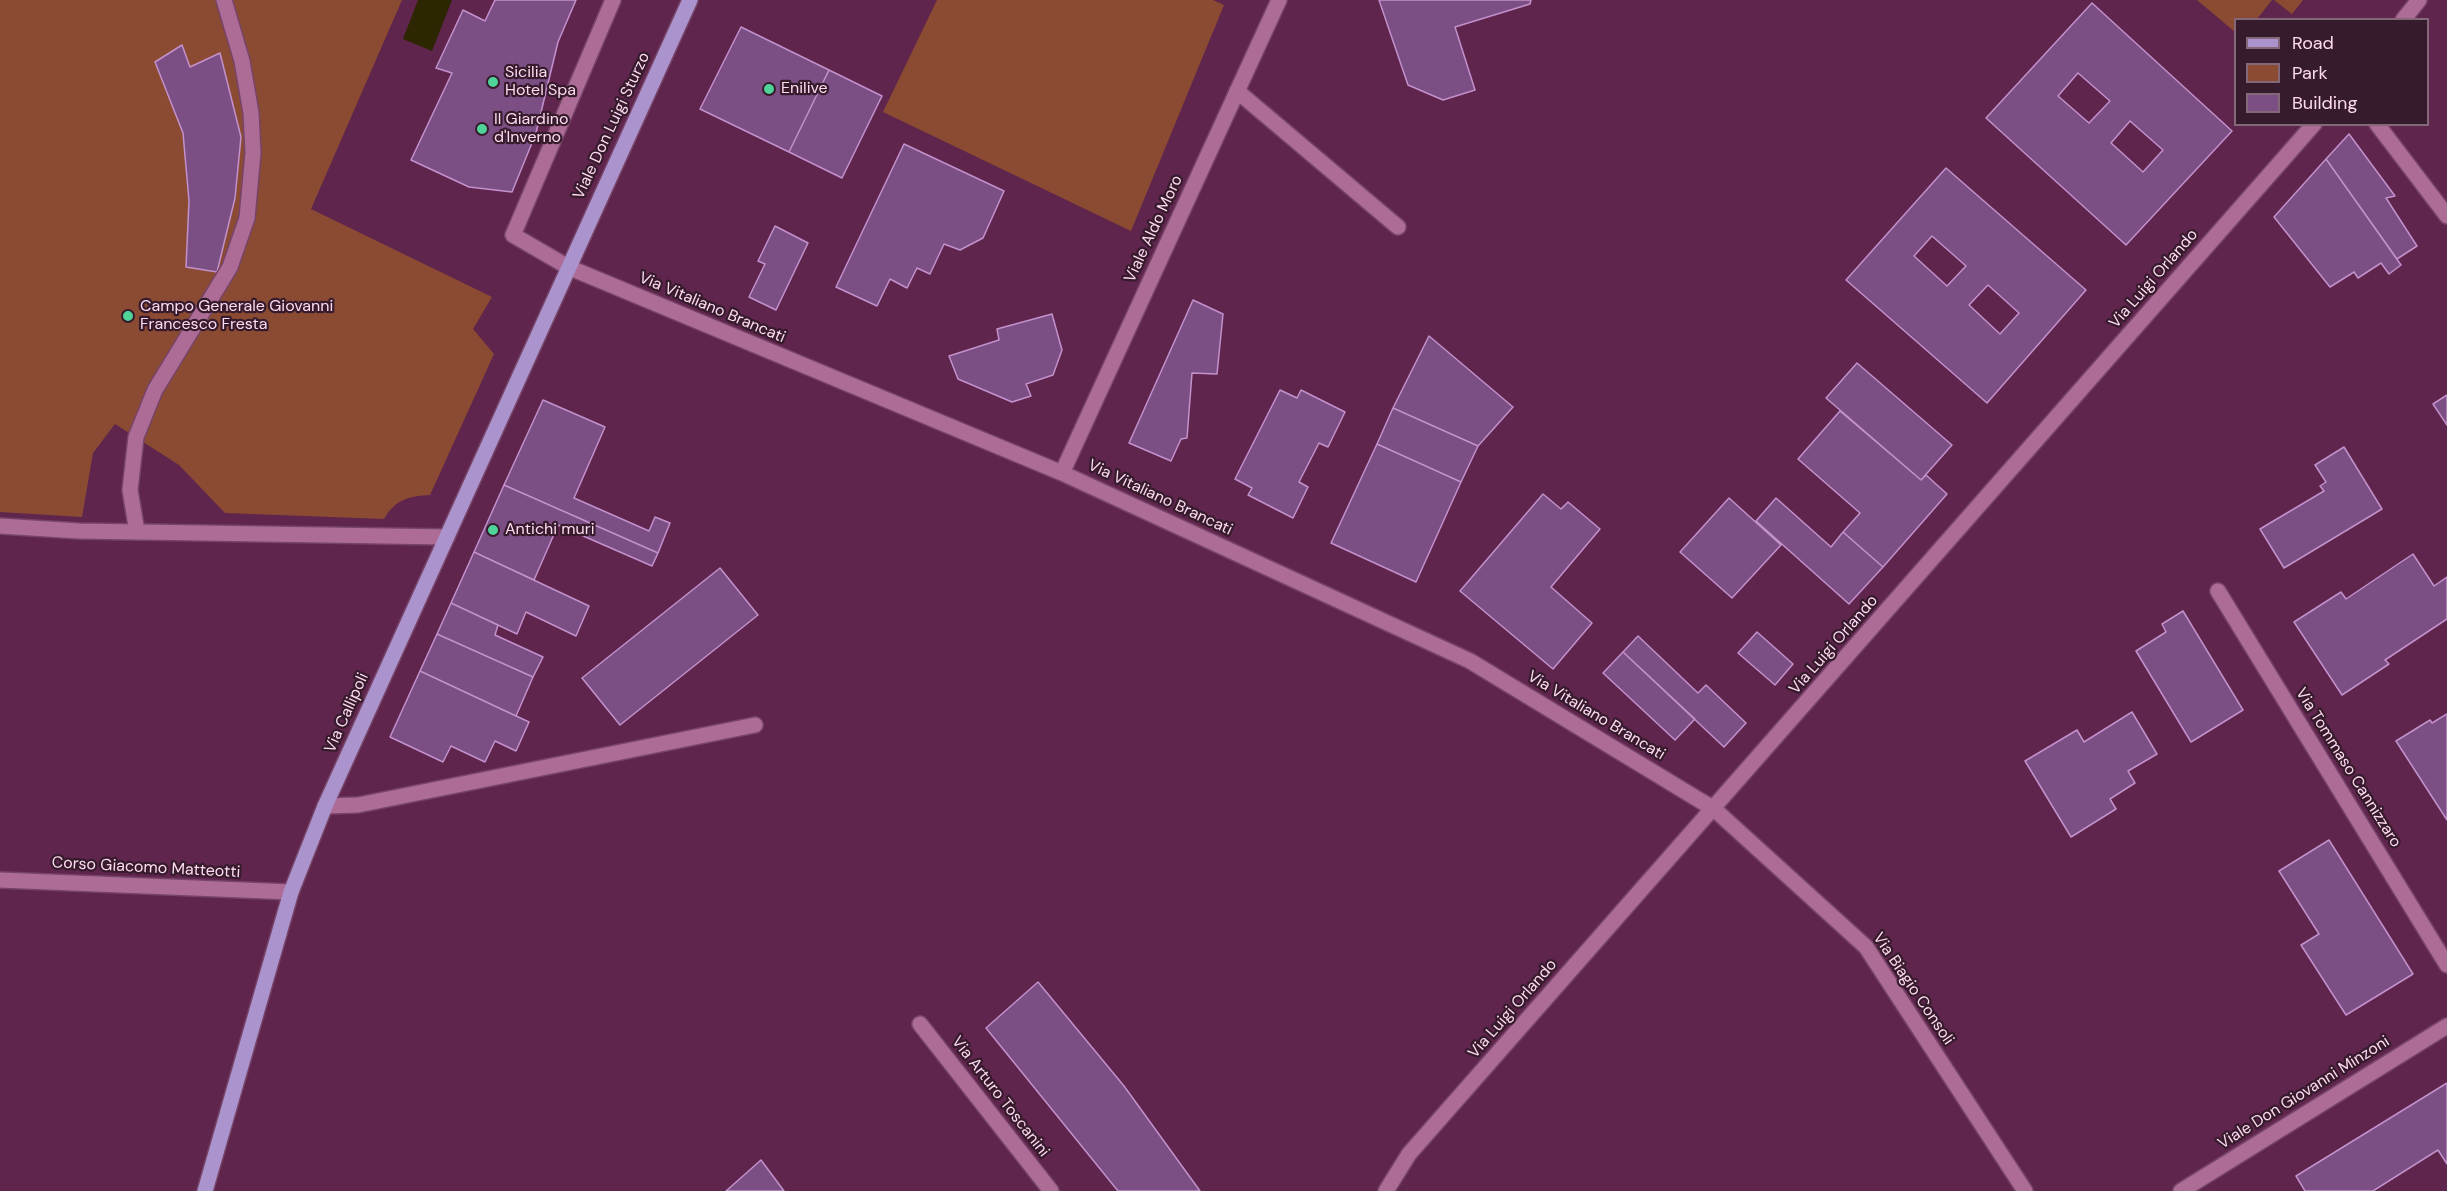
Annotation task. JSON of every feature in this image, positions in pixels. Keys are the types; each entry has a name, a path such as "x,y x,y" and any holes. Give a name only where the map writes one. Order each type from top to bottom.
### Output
{"main road":[{"name":"Viale Don Luigi Sturzo","path":"568,267 690,0"},
{"name":"Via Callipoli","path":"206,1191 291,892 325,806 568,267"}],"street":[{"path":"137,532 130,490 136,437 154,390 213,298 230,267 247,218 253,153 251,113 242,61 224,0"},
{"name":"Via Vitaliano Brancati","path":"613,0 513,235 568,267 1062,473 1470,661 1714,809"},
{"name":"Viale Aldo Moro","path":"1062,473 1279,0"},
{"path":"2405,18 2419,0"},
{"path":"1237,91 1398,227"},
{"name":"Via Luigi Orlando","path":"1386,1191 1409,1154 2311,126"},
{"path":"2379,126 2447,216"},
{"path":"0,526 137,532 447,537"},
{"name":"Via Tommaso Cannizzaro","path":"2218,591 2447,965"},
{"path":"325,806 357,805 755,725"},
{"name":"Via Biagio Consoli","path":"1714,809 1866,947 2025,1191"},
{"name":"Corso Giacomo Matteotti","path":"0,880 291,892"},
{"name":"Via Arturo Toscanini","path":"920,1024 1051,1191"},
{"name":"Viale Don Giovanni Minzoni","path":"2181,1191 2447,1026"}],"green space":[{"name":"Campo Generale Giovanni Francesco Fresta","path":"0,0 402,0 311,209 492,297 473,329 494,354 430,495 403,500 393,507 384,519 225,513 179,465 115,424 93,453 82,517 0,512"},
{"path":"937,0 1213,0 1224,5 1131,231 883,112"},
{"path":"2197,0 2272,0 2258,18 2234,18 2234,31"},
{"path":"2274,0 2303,0 2292,14"}],"shaded area":[{"path":"418,0 452,0 432,51 403,39"}],"building":[{"path":"495,0 576,0 558,42 536,133 512,192 469,187 411,160 452,73 436,68 463,10 485,21"},
{"path":"1379,0 1531,0 1530,4 1455,27 1475,90 1443,100 1408,85"},
{"path":"2092,3 2232,131 2126,245 1986,118","holes":["2078,73 2110,101 2089,123 2058,96","2130,121 2163,150 2143,172 2111,143"]},
{"path":"741,27 829,70 789,152 700,109"},
{"path":"182,45 190,67 220,53 241,137 235,198 217,272 186,267 189,201 183,133 155,62"},
{"path":"829,70 882,96 842,178 789,152"},
{"path":"2349,134 2395,196 2386,198 2417,246 2397,259 2326,159"},
{"path":"904,144 1004,191 983,238 960,250 944,244 930,274 917,268 907,288 890,279 877,306 836,287"},
{"path":"2326,159 2401,265 2389,274 2381,263 2358,278 2354,272 2330,287 2274,217"},
{"path":"1946,168 2086,290 1987,403 1846,280","holes":["1932,236 1966,266 1947,286 1914,256","1988,285 2019,313 2000,334 1969,305"]},
{"path":"775,226 808,243 776,310 749,297 765,264 758,261"},
{"path":"1193,300 1223,314 1217,374 1192,373 1187,438 1181,439 1171,461 1129,443"},
{"path":"1052,314 1062,350 1053,375 1026,384 1031,396 1012,402 958,379 949,356 999,340 997,329"},
{"path":"1429,336 1513,407 1478,446 1393,408"},
{"path":"1857,363 1952,445 1921,480 1826,398"},
{"path":"1280,390 1297,398 1301,390 1345,412 1328,447 1319,443 1299,482 1308,487 1293,518 1248,495 1252,488 1235,479"},
{"path":"2447,395 2447,425 2433,404"},
{"path":"543,400 605,427 574,498 649,531 655,517 670,523 658,553 504,485"},
{"path":"1393,408 1478,446 1461,482 1377,444"},
{"path":"1840,411 1921,480 1926,475 1947,494 1883,567 1843,532 1860,513 1798,459"},
{"path":"1377,444 1461,482 1416,582 1331,543"},
{"path":"2344,447 2382,509 2284,568 2260,529 2324,491 2320,486 2326,482 2315,465"},
{"path":"504,485 658,553 652,566 558,525 534,580 474,552"},
{"path":"1543,494 1561,509 1568,502 1600,529 1551,587 1592,623 1553,669 1460,591"},
{"path":"1729,498 1781,545 1732,598 1680,552"},
{"path":"1776,498 1831,547 1843,532 1883,567 1849,604 1756,521"},
{"path":"474,552 589,606 576,636 526,612 517,634 451,603"},
{"path":"2413,554 2434,586 2447,577 2447,619 2385,660 2389,664 2342,695 2294,622 2341,592 2346,599"},
{"path":"720,568 758,615 620,725 582,678"},
{"path":"451,603 498,625 495,635 543,657 533,677 437,634"},
{"path":"2183,611 2243,710 2191,742 2136,651 2166,632 2162,624"},
{"path":"1757,632 1793,664 1775,685 1738,653"},
{"path":"437,634 533,677 516,716 420,671"},
{"path":"1638,636 1698,693 1706,685 1746,723 1724,747 1623,652"},
{"path":"1623,652 1695,719 1675,740 1603,673"},
{"path":"420,671 529,722 516,751 495,741 485,762 451,746 443,762 390,737"},
{"path":"2132,712 2157,754 2128,771 2135,783 2110,799 2116,809 2071,837 2025,761 2077,730 2084,742"},
{"path":"2447,714 2447,820 2396,741 2430,720 2432,723"},
{"path":"2329,840 2413,974 2346,1015 2301,945 2319,934 2279,871"},
{"path":"1038,982 1124,1086 1200,1191 1118,1191 986,1028"},
{"path":"2447,1083 2447,1164 2438,1150 2373,1191 2305,1191 2296,1176"},
{"path":"761,1160 784,1191 726,1191"}],"place":[{"name":"Sicilia Hotel Spa","path":"493,82"},
{"name":"Enilive","path":"769,89"},
{"name":"Il Giardino d'Inverno","path":"482,129"},
{"name":"Campo Generale Giovanni Francesco Fresta","path":"128,316"},
{"name":"Antichi muri","path":"493,530"}]}
